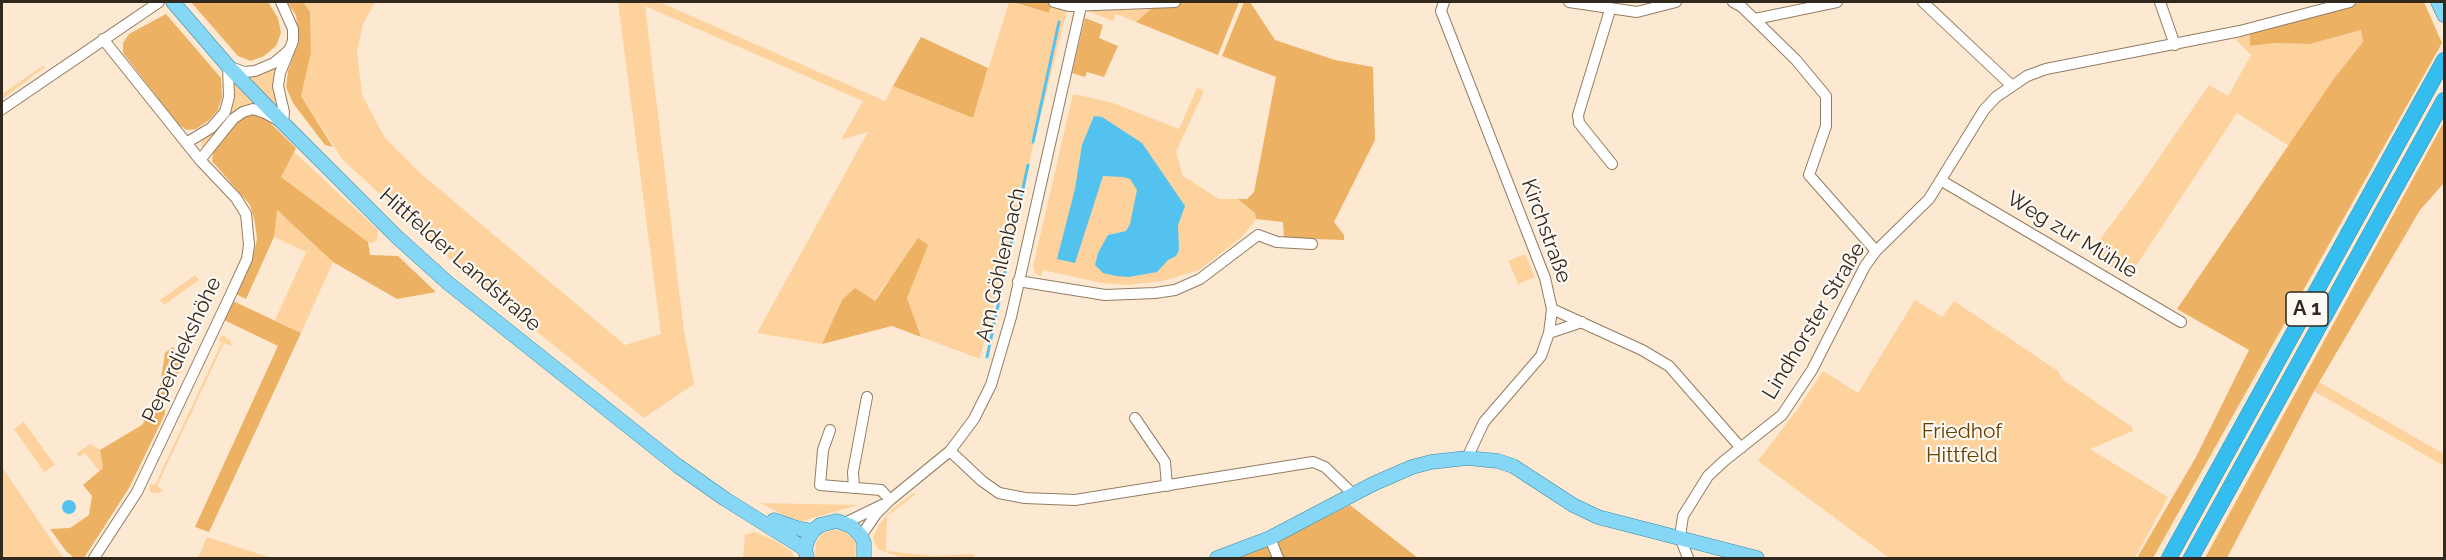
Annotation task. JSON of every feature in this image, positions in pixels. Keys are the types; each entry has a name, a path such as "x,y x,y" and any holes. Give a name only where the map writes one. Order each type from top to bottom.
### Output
{"highway":[{"name":"A 1","path":"2169,558 2445,60"},
{"name":"A 1","path":"2191,558 2445,100"}],"main road":[{"name":"Hittfelder Landstraße","path":"173,2 228,66 283,123 389,229 448,283 678,466 725,498 752,513 806,554"},
{"path":"1218,558 1270,538 1353,494 1413,467 1431,462 1485,459 1513,466 1573,505 1598,517 1757,558"},
{"name":"Hittfelder Landstraße","path":"752,513 813,531"},
{"path":"806,554 808,539 813,531 828,522 845,523 861,536 868,556"}],"street":[{"path":"2,109 159,2"},
{"path":"200,160 233,119 243,112 253,109 266,113 283,123 284,112 278,86 293,41 293,29 281,2"},
{"path":"1054,2 1069,6 1082,3 1175,2"},
{"name":"Kirchstraße","path":"1444,2 1442,11 1545,278 1552,309 1549,333 1541,356 1484,422 1467,459"},
{"path":"1569,2 1610,10 1637,12 1676,2"},
{"path":"1733,2 1755,19 1796,60 1826,96 1826,126 1809,176 1876,251"},
{"path":"1755,19 1837,2"},
{"path":"2160,2 2175,45"},
{"name":"Lindhorster Straße","path":"1680,537 1683,516 1708,476 1774,422 1795,398 1855,282 1876,251 1929,199 1984,110 2011,85 2046,69 2240,31 2350,2"},
{"name":"Am Göhlenbach","path":"861,536 867,524 890,500 950,451 974,419 991,385 1005,339 1082,3"},
{"path":"1926,3 2011,85"},
{"path":"1610,10 1580,105 1579,123 1612,164"},
{"name":"Peperdiekshöhe","path":"94,558 137,492 247,259 249,232 243,208 200,160 103,39"},
{"path":"186,143 211,128 225,112 229,97 228,66 244,72 263,69 289,50"},
{"name":"Weg zur Mühle","path":"1942,181 2181,322"},
{"path":"1018,281 1106,295 1155,294 1175,290 1200,279 1258,235 1277,242 1312,244"},
{"path":"1552,309 1642,350 1669,366 1741,448"},
{"path":"1549,333 1582,322"},
{"path":"854,488 853,472 867,397"},
{"path":"1135,418 1165,462 1167,486"},
{"path":"830,430 823,450 820,485 881,490 890,500"},
{"path":"950,451 982,481 999,493 1014,496 1075,500 1313,462 1325,467 1353,494"},
{"name":"Am Göhlenbach","path":"845,523 890,500"},
{"path":"1680,537 1688,558"},
{"path":"1270,538 1278,558"}],"green space":[{"path":"303,2 375,2 363,24 357,52 362,95 385,138 419,172 625,345 661,334 618,2 659,2 885,101 893,86 973,118 1009,2 1049,13 1052,2 1069,2 980,359 921,337 907,298 927,245 886,283 874,301 842,300 822,344 757,333 868,132 841,140 863,101 645,6 684,331 694,384 644,418 475,282 343,160 301,96 311,53 310,12"},
{"path":"1154,6 1136,22 1116,14 1113,21 1090,12 1091,7"},
{"path":"2361,30 2363,42 2289,146 2237,113 2128,278 2090,253 2209,85 2228,96 2251,55 2235,39 2250,33 2251,46 2274,43 2310,44"},
{"path":"280,63 273,82 277,108 247,77 263,74"},
{"path":"44,65 45,67 2,99 2,94"},
{"path":"234,83 256,106 228,119 203,147 201,146 202,140 229,114 235,98"},
{"path":"1197,88 1204,91 1176,152 1183,176 1219,199 1238,199 1255,213 1256,219 1242,237 1199,270 1163,281 1127,285 1101,283 1043,270 1041,277 1035,273 1033,267 1073,94 1113,103 1179,129"},
{"path":"294,152 378,230 377,240 373,243 368,242 280,177"},
{"path":"276,209 333,262 301,333 275,320 306,252 274,237"},
{"path":"1525,254 1535,277 1518,284 1508,261"},
{"path":"195,275 199,280 164,305 160,300"},
{"name":"Friedhof Hittfeld","path":"1915,300 1942,317 1954,301 2058,371 2062,379 2132,427 2133,431 2090,449 2168,497 2135,558 1889,558 1758,461 1823,371 1858,393"},
{"path":"223,335 231,341 231,346 224,343 157,486 163,490 154,493 149,487 151,484 155,485 222,342 218,340"},
{"path":"2319,382 2444,454 2444,466 2314,391"},
{"path":"24,422 55,465 44,472 14,429"},
{"path":"90,444 100,450 102,455 103,468 99,471 85,453 79,457 77,453"},
{"path":"2,467 63,557 2,558"},
{"path":"914,493 916,494 887,516 886,551 933,556 974,554 974,558 902,558 878,549 873,538 879,525 892,509"},
{"path":"760,503 858,505 802,521 789,518"},
{"path":"833,530 844,531 854,540 855,558 815,558 816,542 823,533"},
{"path":"754,532 776,541 791,551 795,558 743,558 745,535"},
{"path":"207,537 271,558 198,558"}],"shaded area":[{"path":"191,2 268,2 278,18 281,33 276,46 264,56 251,61 238,56"},
{"path":"287,2 303,2 310,12 311,53 301,96 333,147 325,145 293,103 286,87 288,71 299,40 296,15"},
{"path":"1012,2 1052,2 1049,13"},
{"path":"1186,2 1239,2 1218,55 1136,22 1154,6"},
{"path":"1244,2 1250,2 1275,40 1335,60 1373,67 1375,140 1334,222 1344,235 1344,240 1284,238 1283,222 1256,219 1255,213 1238,199 1247,199 1254,192 1276,77 1222,56"},
{"path":"2362,2 2424,2 2442,43 2153,558 2137,558 2196,457 2249,350 2177,309 2333,80 2363,42 2361,30 2310,44 2274,43 2250,46 2250,33"},
{"path":"166,14 221,78 222,98 218,110 196,129 187,130 179,125 123,53 123,43 129,34"},
{"path":"1085,18 1103,25 1099,38 1118,46 1104,77 1087,72 1085,77 1072,73"},
{"path":"921,37 988,68 973,118 893,86"},
{"path":"254,113 263,116 296,148 281,177 368,242 370,255 398,256 436,292 397,299 333,262 277,210 274,237 246,299 236,294 252,260 257,239 255,223 250,205 212,161 213,151 235,122"},
{"path":"2444,122 2444,183 2420,210 2314,391 2227,558 2205,558"},
{"path":"918,238 928,245 907,298 921,337 892,326 822,344 842,300 855,288 875,301"},
{"path":"233,301 301,333 209,532 195,527 278,346 224,320"},
{"path":"173,347 183,364 164,403 165,414 129,488 84,558 74,558 50,529 70,528 89,515 92,496 83,485 103,468 100,450 142,425 158,398 165,353"},
{"path":"1350,505 1418,558 1238,558 1278,541"}],"water":[{"path":"1094,116 1102,117 1142,143 1185,206 1178,225 1179,250 1176,256 1168,260 1157,272 1129,277 1116,276 1103,273 1095,265 1098,253 1108,235 1126,231 1130,224 1137,190 1130,179 1123,177 1103,176 1075,263 1057,259 1075,189 1082,145"},
{"path":"66,500 72,500 76,507 72,514 66,514 62,510 62,504"}],"waterway":[{"path":"1033,142 1059,22"},
{"path":"987,357 1028,165"}]}
